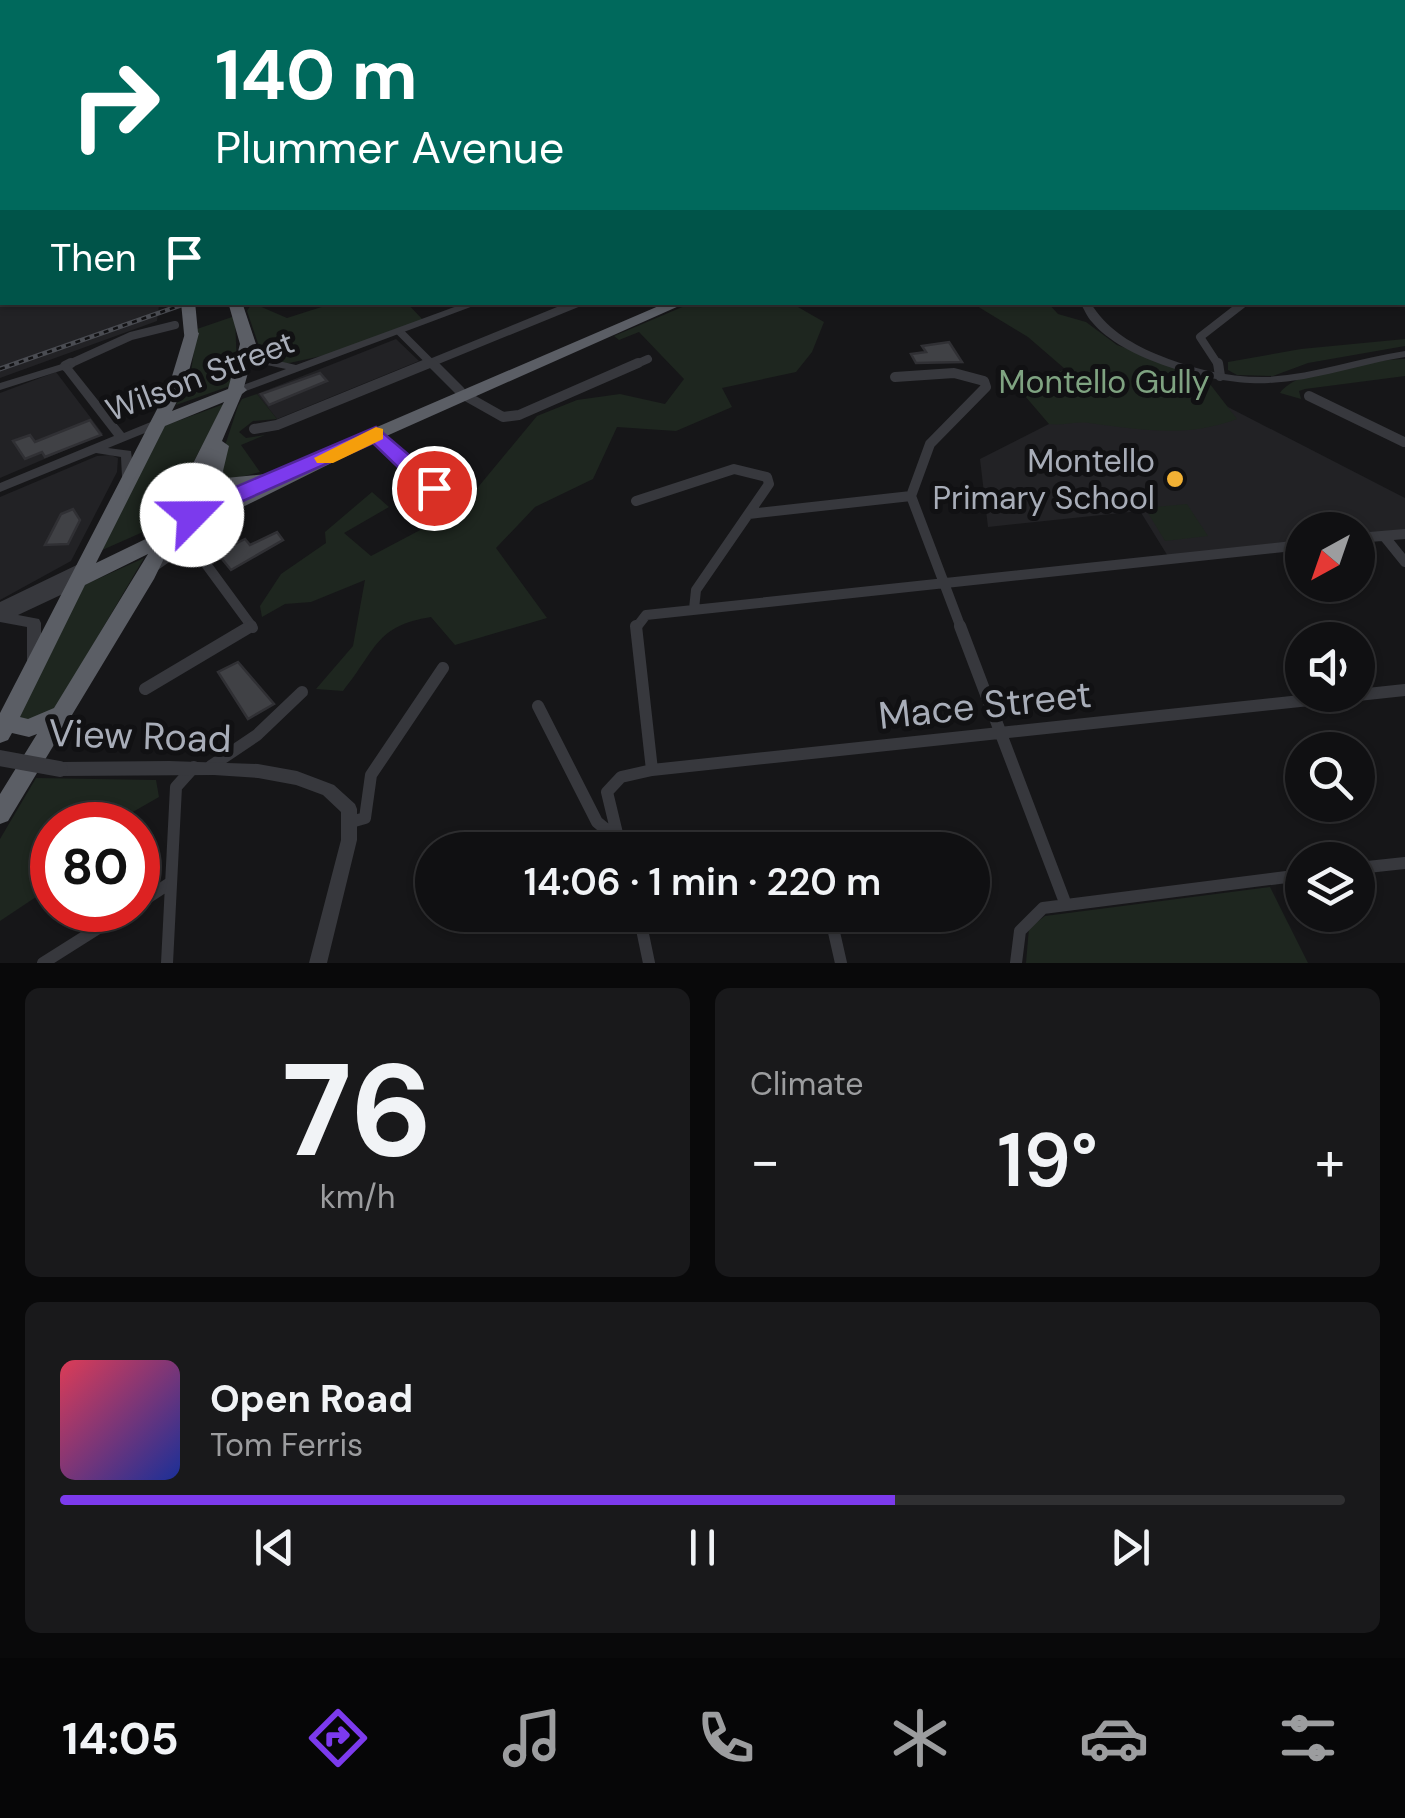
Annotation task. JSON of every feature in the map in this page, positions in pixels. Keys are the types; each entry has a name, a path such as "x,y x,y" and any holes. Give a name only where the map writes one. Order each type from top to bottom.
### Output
{"highway":[{"path":"58,714 29,728 2,728 186,365 183,329 187,305"},
{"path":"80,574 462,393 674,305"},
{"path":"238,310 248,344 214,468 217,482 242,486 292,474"},
{"path":"0,814 173,530 235,398"},
{"name":"Wilson Street","path":"158,424 235,398"}],"street":[{"name":"Wilson Street","path":"235,398 305,367 470,305"},
{"path":"254,429 276,426 572,305"},
{"path":"1086,305 1097,326 1116,340 1220,376 1278,379 1405,354"},
{"path":"1220,376 1220,364 1200,337 1241,305"},
{"path":"0,388 92,352 183,329"},
{"path":"400,332 462,393 502,417 519,415 648,359"},
{"path":"248,344 274,366 305,367"},
{"path":"51,368 66,366 92,352"},
{"path":"66,366 122,438"},
{"path":"895,376 968,374 984,381 986,387 956,412 930,444 910,496 1066,905"},
{"path":"1308,396 1405,443"},
{"name":"Wilson Street","path":"0,488 158,424"},
{"path":"376,434 434,488"},
{"path":"86,452 124,453 130,462 128,480"},
{"path":"636,501 660,498 725,469 768,477 764,491 696,590 694,610"},
{"path":"764,491 782,508"},
{"path":"749,514 910,496"},
{"path":"144,689 253,628 198,550 173,530"},
{"path":"1375,537 1405,534"},
{"path":"1384,536 1405,562"},
{"path":"652,770 636,625 646,615 1285,547"},
{"path":"147,574 174,552 198,550"},
{"path":"0,608 80,574"},
{"path":"0,618 80,574"},
{"path":"0,618 23,618 34,623 34,662"},
{"path":"318,963 351,822 364,818 371,775 443,668"},
{"name":"Mace Street","path":"1375,693 1405,690"},
{"path":"176,787 203,766 257,735 302,692"},
{"name":"Mace Street","path":"616,832 607,792 621,776 652,770 1285,703"},
{"path":"538,706 598,822 608,832"},
{"name":"View Road","path":"0,758 60,769 203,766 337,793 350,809 351,822"},
{"path":"156,767 176,787 167,963"},
{"path":"1375,866 1405,862"},
{"path":"1016,963 1014,952 1022,923 1043,908 1285,877"},
{"path":"160,890 170,884"},
{"path":"43,963 92,932"},
{"path":"643,932 649,963"},
{"path":"834,932 841,963"}],"shaded area":[{"path":"0,305 159,305 157,321 0,378"},
{"path":"396,339 419,361 277,419 257,394"},
{"path":"56,372 103,434 0,478 0,393"},
{"name":"Montello Primary School","path":"1226,406 1405,498 1405,534 1375,537 1375,512 1285,512 1285,547 1169,558 1140,511 988,527 980,459 1049,424"},
{"path":"97,456 118,458 117,472 71,561 0,600 0,497"}],"green space":[{"path":"251,305 257,305 287,318 328,305 409,305 423,320 326,355 280,365 262,355 247,311"},
{"path":"687,305 794,305 824,322 812,352 796,372 722,388 732,407 676,431 617,427 593,479 535,507 496,548 547,618 455,645 431,617 413,621 398,626 379,642 343,691 316,689 353,646 365,580 311,602 285,604 262,617 260,606 281,574 326,543 325,532 372,492 389,507 344,533 371,556 460,509 537,416 577,400 620,394 665,404 684,379 639,332 619,340 614,336"},
{"name":"Montello Gully","path":"975,305 1050,305 1058,314 1086,322 1117,345 1203,375 1237,419 1182,430 1049,424 1019,389 1065,369 1028,337"},
{"path":"235,316 237,369 230,386 176,405 191,372 197,329"},
{"path":"1405,339 1405,346 1308,363 1273,376 1237,375 1228,370 1228,362 1301,349"},
{"path":"1405,359 1405,376 1305,389 1299,391 1301,399 1280,393 1319,372"},
{"path":"257,394 277,419 253,421 239,432 246,438 265,435 241,445 260,472 225,481 217,470 238,406 242,399"},
{"path":"224,404 161,524 100,551 164,426"},
{"path":"1187,504 1208,536 1165,541 1145,508"},
{"path":"144,558 51,716 40,722 14,721 80,587"},
{"path":"36,778 156,780 159,797 150,802 30,802 30,901 0,921 0,839"},
{"path":"1270,887 1285,917 1285,932 1292,932 1308,963 1026,963 1029,928 1045,916"}],"building":[{"path":"949,342 962,362 916,363 911,354 926,352 922,346"},
{"path":"320,373 327,381 269,405 261,394"},
{"path":"90,420 101,435 45,457 42,452 25,459 13,441 30,435 35,442"},
{"path":"73,509 80,520 68,544 45,545 61,514"},
{"path":"277,532 283,540 231,570 217,553 245,539 250,545"},
{"path":"238,662 274,704 248,719 218,672"}],"railway":[{"path":"0,369 181,305"}],"slow traffic":[{"path":"325,458 376,434"}],"place":[{"name":"Montello Primary School","path":"1175,479"}],"route":[{"path":"192,515 376,434 434,488"}]}
